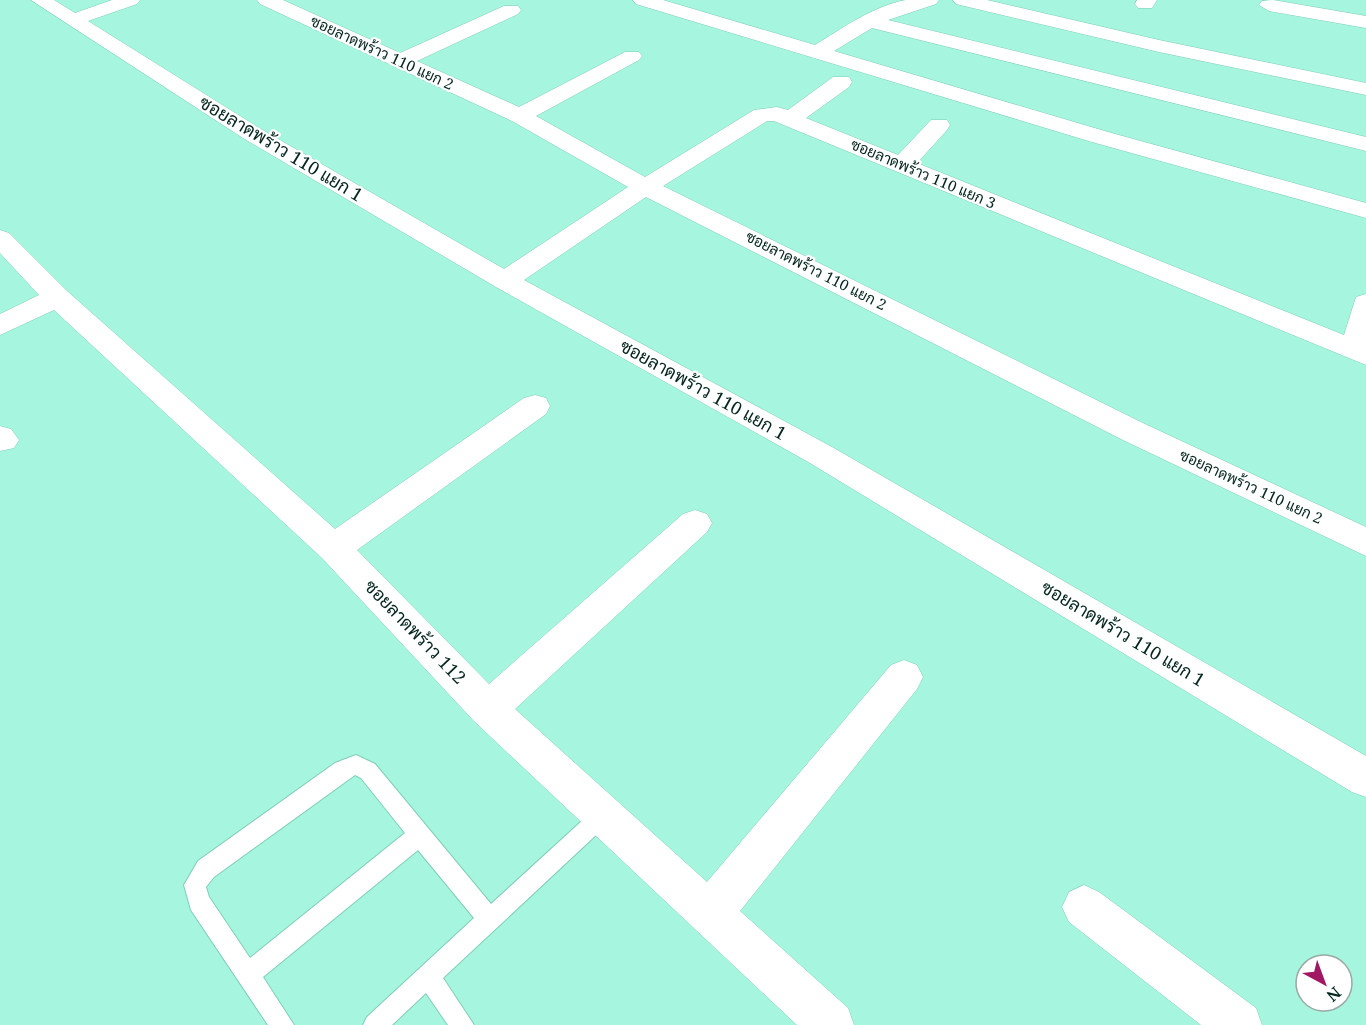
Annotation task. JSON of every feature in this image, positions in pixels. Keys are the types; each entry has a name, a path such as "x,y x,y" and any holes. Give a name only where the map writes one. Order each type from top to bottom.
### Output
{"street":[{"name":"ซอยลาดพร้าว 110 แยก 1","path":"41,0 251,133 505,281 821,455 1366,778"},
{"path":"74,20 130,0"},
{"name":"ซอยลาดพร้าว 110 แยก 2","path":"267,0 520,116 645,187 1134,432 1366,542"},
{"path":"643,0 816,54 1366,211"},
{"path":"816,54 867,21 907,5 929,0"},
{"path":"963,0 1159,46 1366,89"},
{"path":"298,14 324,4"},
{"path":"1269,5 1366,22"},
{"path":"400,61 511,10"},
{"path":"867,21 1366,144"},
{"path":"520,116 632,56"},
{"path":"790,119 841,82"},
{"name":"ซอยลาดพร้าว 110 แยก 3","path":"505,281 645,187 762,115 777,114 1360,353"},
{"path":"901,166 939,125"},
{"name":"ซอยลาดพร้าว 112","path":"0,238 57,297 334,548 488,709 831,1025"},
{"path":"0,326 57,297"},
{"path":"1360,353 1366,303"},
{"path":"334,548 535,406"},
{"path":"488,709 695,523"},
{"path":"710,913 904,677"},
{"path":"1084,907 1239,1025"}],"lane":[{"path":"282,1025 199,902 195,885 206,869 342,770 356,765 368,771 489,920"},
{"path":"375,1025 603,815"},
{"path":"249,975 419,835"},
{"path":"428,976 462,1025"}]}
